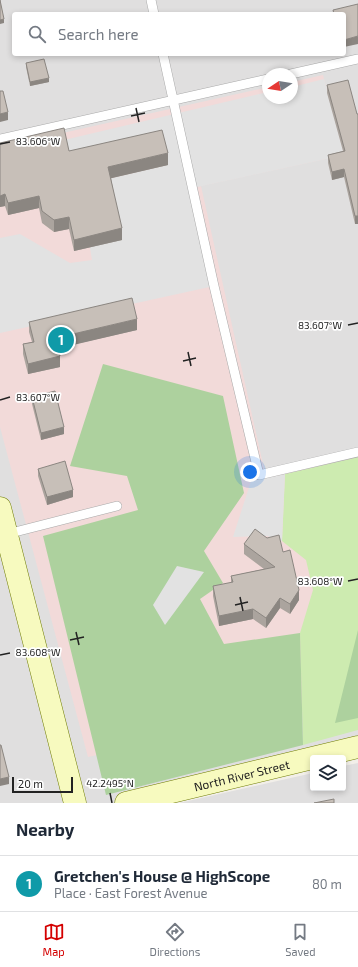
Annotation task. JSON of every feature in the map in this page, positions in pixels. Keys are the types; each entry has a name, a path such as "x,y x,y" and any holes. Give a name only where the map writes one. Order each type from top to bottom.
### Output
{"main road":[{"path":"0,508 75,803"},
{"name":"North River Street","path":"126,803 358,747"}],"lane":[{"path":"151,0 154,12"},
{"path":"163,56 214,286 259,475 358,452"},
{"path":"298,72 358,59"},
{"path":"0,139 262,80"},
{"path":"7,534 117,506"}],"shaded area":[{"path":"0,0 358,0 358,747 325,755 310,755 310,759 126,803 0,803"},
{"path":"323,75 344,155 201,186 265,473 358,452 358,697 88,757 0,427 0,147 262,88 262,104 298,104 298,81"},
{"path":"324,79 344,155 193,188 214,286 0,333 0,238 20,234 70,263 92,260 90,248 108,179 167,165 69,163 64,140 262,93 262,104 298,104 298,86"},
{"path":"285,474 282,541 267,536 233,537 251,481"},
{"path":"177,566 204,572 165,625 153,605"},
{"path":"358,763 358,803 179,803 310,774 310,791 346,791 346,765"}],"green space":[{"path":"103,364 223,396 244,493 204,551 223,583 200,599 224,644 300,633 303,745 106,795 43,536 138,510 127,476 70,466"},
{"path":"358,457 358,730 303,745 300,633 313,590 306,560 282,541 285,474"},
{"path":"358,630 358,718 335,723"}],"building":[{"path":"0,0 4,19 0,20"},
{"path":"358,4 358,36 346,39 346,12 334,12 333,10"},
{"path":"44,59 49,78 30,82 26,63"},
{"path":"348,80 358,114 358,216 355,216 344,169 332,172 328,155 345,151 327,85"},
{"path":"0,91 3,91 8,112 0,114"},
{"path":"64,128 69,151 162,130 168,153 108,167 122,228 74,240 69,217 54,220 42,211 39,196 8,203 5,194 0,196 0,143"},
{"path":"132,298 137,319 56,338 60,356 28,364 23,344 34,342 29,322"},
{"path":"55,391 64,427 41,433 32,397"},
{"path":"65,461 73,490 47,497 38,469"},
{"path":"255,529 267,538 279,535 283,552 290,550 299,590 290,604 280,598 266,618 253,609 219,616 213,586 233,582 231,576 275,567 244,544"},
{"path":"0,745 9,777 0,779"},
{"path":"334,799 334,803 314,803"}],"place":[{"name":"Gretchen's House @ HighScope","path":"61,340"}]}
